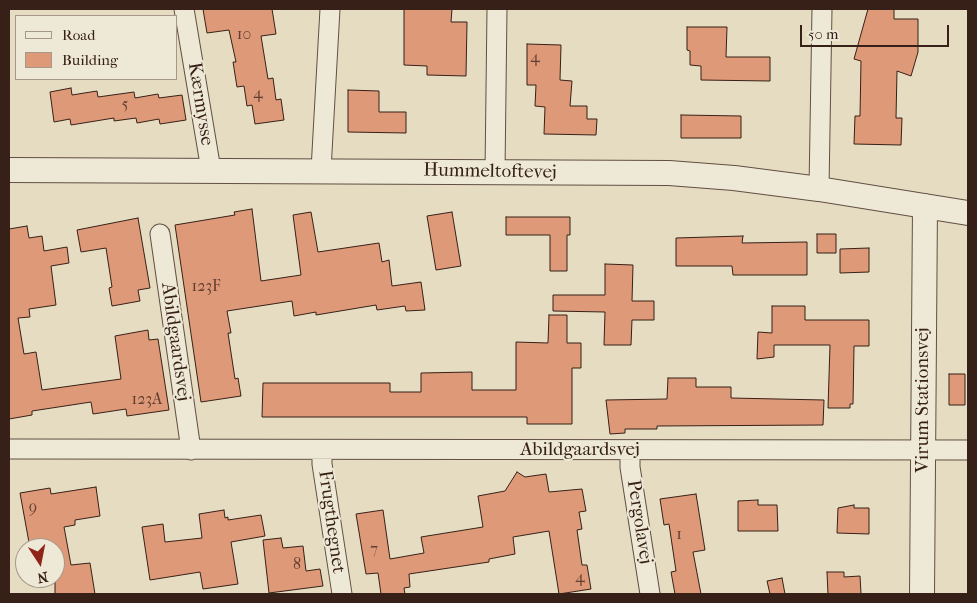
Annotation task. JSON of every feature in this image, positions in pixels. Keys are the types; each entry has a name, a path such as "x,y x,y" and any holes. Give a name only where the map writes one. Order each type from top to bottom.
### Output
{"street":[{"name":"Kærmysse","path":"184,9 183,39 211,170"},
{"path":"322,170 330,9"},
{"path":"495,172 497,9"},
{"path":"819,189 822,9"},
{"name":"Hummeltoftevej","path":"9,170 669,173 734,178 819,189 968,213"},
{"name":"Virum Stationsvej","path":"922,594 925,206"},
{"name":"Abildgaardsvej","path":"160,234 191,450"},
{"name":"Abildgaardsvej","path":"9,449 968,450"},
{"name":"Frugthegnet","path":"322,450 322,464 342,594"},
{"name":"Pergolavej","path":"630,450 630,467 650,594"}],"building":[{"path":"203,9 272,9 276,34 261,36 268,79 273,78 276,100 281,99 284,120 255,124 252,105 247,106 244,86 237,87 233,62 236,62 229,30 207,33"},
{"path":"404,9 452,9 451,22 467,22 466,76 427,75 427,66 404,65"},
{"path":"868,9 894,9 894,19 918,19 918,52 911,76 897,71 896,118 902,118 901,145 854,144 855,116 860,116 861,61 854,59"},
{"path":"687,27 727,27 726,57 770,57 770,81 701,80 701,66 690,65 690,51 687,50"},
{"path":"527,44 561,45 560,80 572,81 570,106 587,106 587,119 597,119 596,135 544,134 545,107 535,106 536,85 527,85"},
{"path":"71,88 72,95 97,91 98,97 134,92 135,98 158,94 159,98 182,95 186,120 160,124 159,119 137,123 136,118 114,121 114,118 71,125 70,119 54,122 50,92"},
{"path":"348,90 379,91 379,112 406,112 406,133 348,132"},
{"path":"681,115 741,116 741,138 681,138"},
{"path":"252,209 261,281 301,275 293,215 311,212 318,252 379,243 382,262 389,260 392,286 421,282 425,310 406,311 405,306 377,310 376,305 316,315 316,312 294,316 292,301 227,311 231,333 228,333 235,379 238,378 241,396 201,402 175,225 235,215 234,212"},
{"path":"452,212 461,266 436,270 427,216"},
{"path":"506,217 570,217 570,235 567,235 567,271 550,271 550,235 506,235"},
{"path":"138,218 150,288 138,290 140,301 112,306 109,288 112,287 106,248 81,252 77,230"},
{"path":"27,226 29,238 42,236 44,251 67,247 69,263 51,266 56,305 29,309 30,317 18,318 24,354 36,352 42,390 121,379 115,336 148,330 149,340 158,339 169,410 127,416 126,409 93,414 91,402 32,411 32,415 9,419 9,229"},
{"path":"817,234 836,234 836,253 817,253"},
{"path":"743,236 742,243 807,242 807,275 733,275 732,266 676,266 676,238"},
{"path":"869,248 869,272 840,273 840,249"},
{"path":"605,264 633,265 632,301 654,301 654,320 632,320 631,345 604,345 605,312 553,311 553,295 605,295"},
{"path":"772,306 805,306 805,320 869,320 869,346 854,346 853,404 850,404 850,408 828,408 830,345 774,345 774,357 757,359 758,332 772,333"},
{"path":"549,315 567,315 567,343 581,343 581,368 572,368 572,424 527,424 527,417 262,417 263,383 390,383 390,392 421,392 421,373 472,372 472,390 516,390 516,342 548,343"},
{"path":"949,374 965,374 965,405 949,405"},
{"path":"668,378 696,378 696,387 731,387 731,398 824,400 823,425 657,426 657,429 625,429 625,433 610,434 606,400 667,399"},
{"path":"517,472 525,477 546,474 549,492 582,489 586,511 579,512 582,529 577,530 582,565 587,565 591,589 559,594 549,531 513,537 515,554 489,559 489,562 409,574 410,587 404,588 405,594 381,594 378,573 366,574 356,514 383,510 390,559 424,553 421,537 483,527 478,496 505,491"},
{"path":"96,487 100,516 75,520 75,525 64,527 71,565 90,563 95,594 55,594 55,588 65,588 65,538 28,538 20,493 50,488 51,494"},
{"path":"696,494 705,550 693,552 701,594 675,594 671,572 676,571 669,524 664,525 660,499"},
{"path":"758,500 758,505 777,505 778,531 738,531 738,501"},
{"path":"854,505 854,508 869,508 869,534 837,533 838,508"},
{"path":"224,510 225,518 228,517 228,520 261,515 265,536 231,542 238,584 203,589 200,572 150,580 142,527 163,524 165,542 202,538 199,514"},
{"path":"281,538 283,548 303,546 306,571 320,569 323,586 269,593 263,540"},
{"path":"827,572 844,572 844,577 860,576 861,594 828,594"},
{"path":"782,578 785,594 770,594 767,581"}]}
